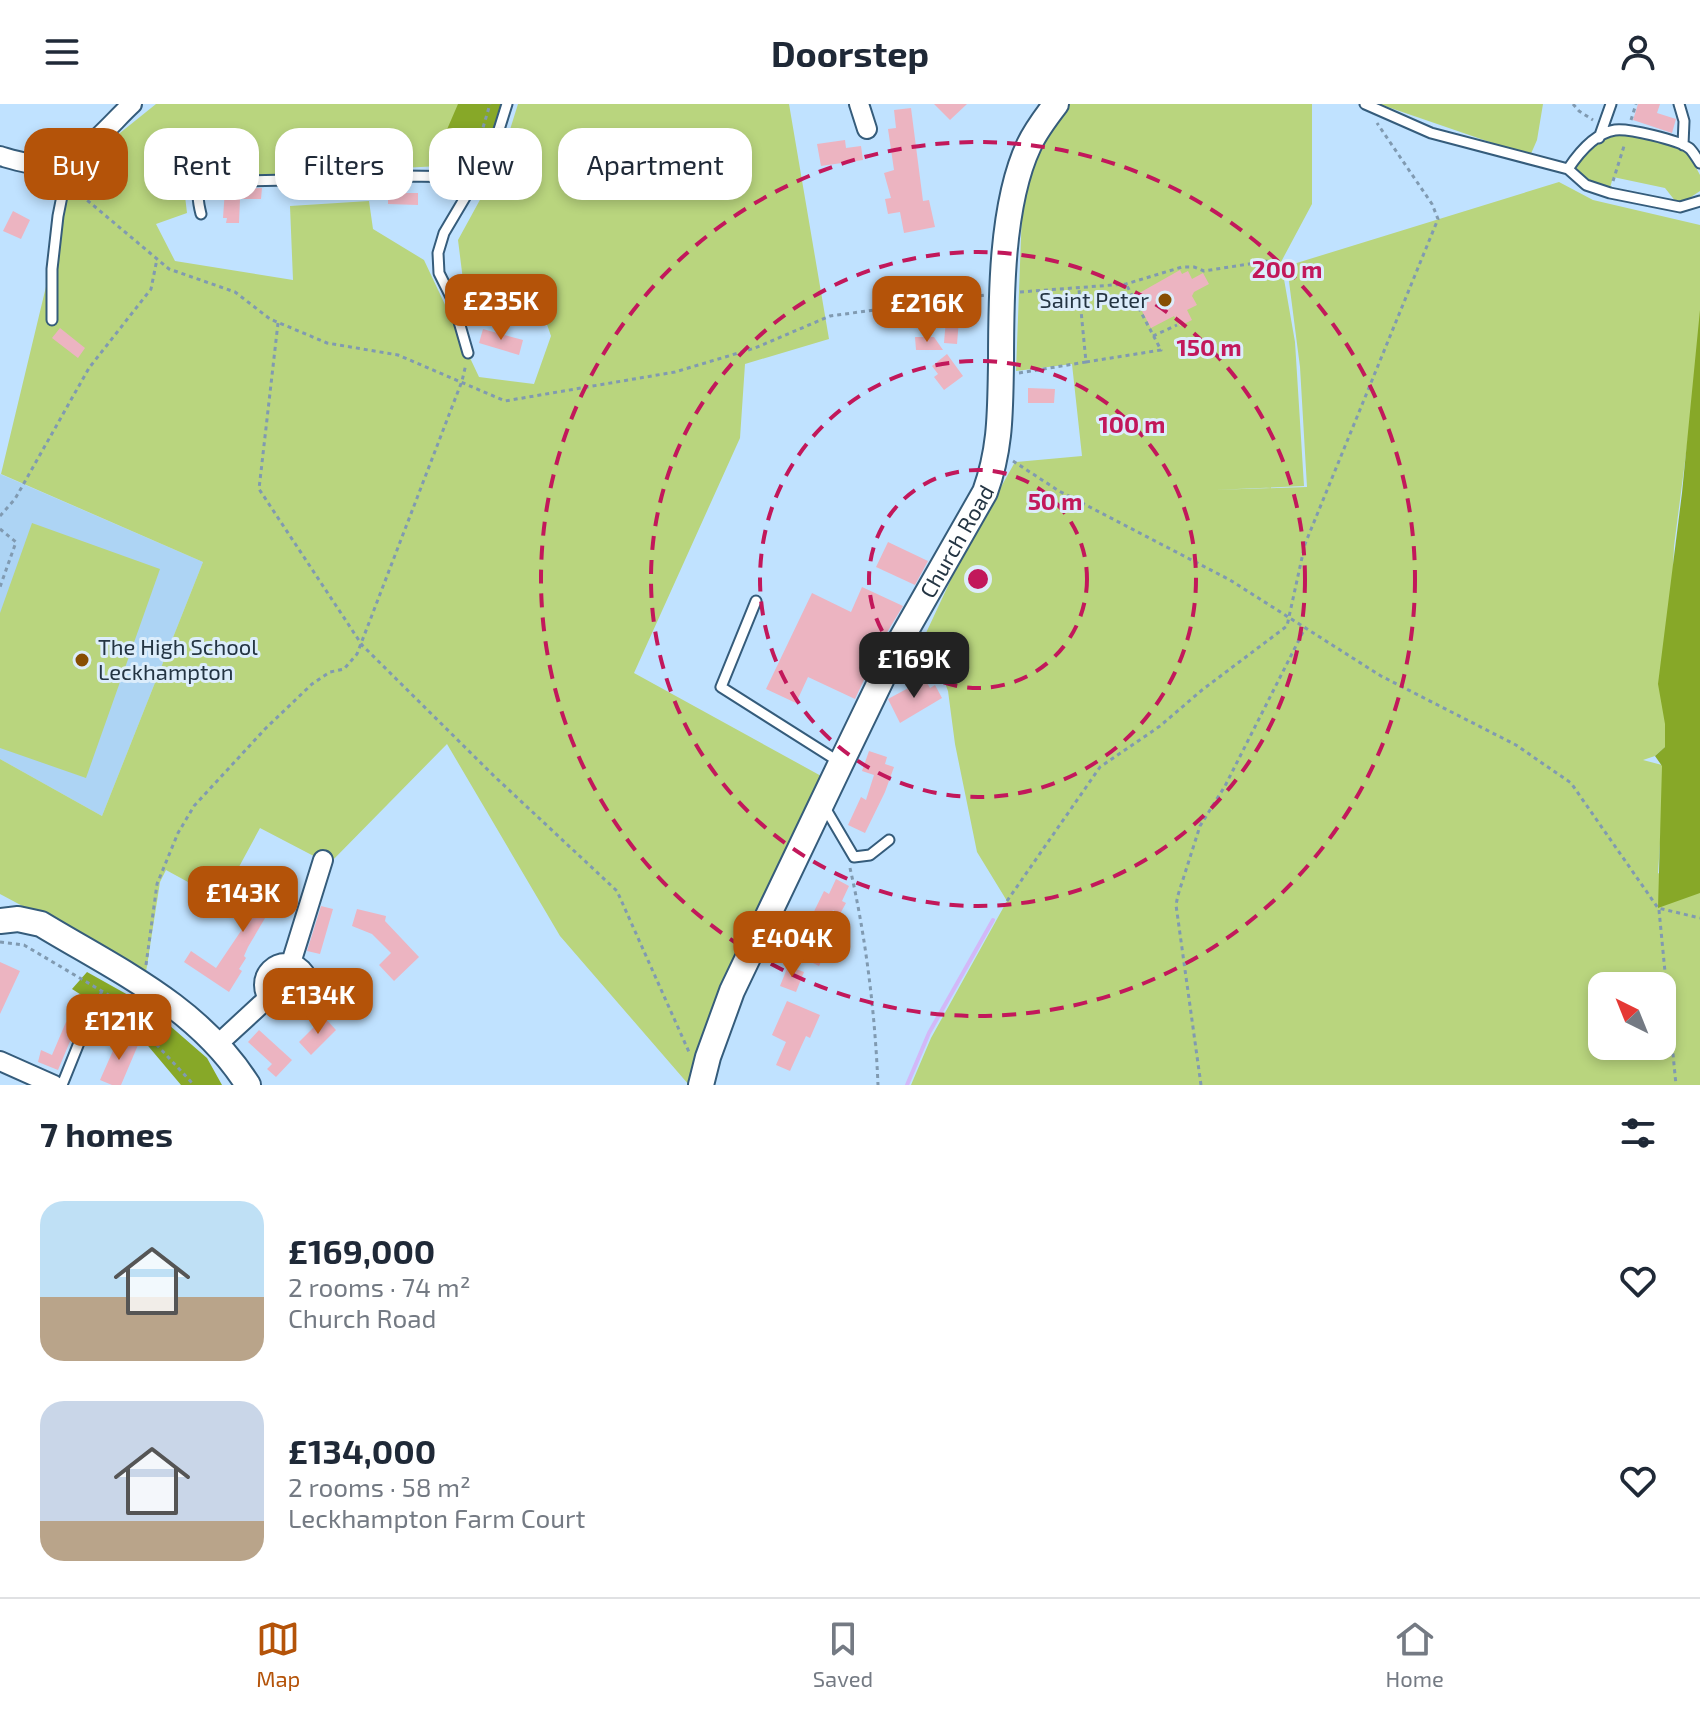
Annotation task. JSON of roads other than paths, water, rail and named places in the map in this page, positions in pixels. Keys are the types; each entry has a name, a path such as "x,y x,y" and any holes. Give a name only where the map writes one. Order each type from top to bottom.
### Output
{"street":[{"path":"106,128 132,104"},
{"path":"859,104 867,129"},
{"name":"Church Road","path":"701,1085 732,991 841,763 900,641 985,492 997,452 1002,293 1010,218 1020,170 1029,145 1056,104"},
{"path":"0,156 24,162"},
{"path":"291,963 323,860"},
{"path":"0,921 18,919 41,924 185,1012 218,1044 248,1085"},
{"path":"291,963 308,978 301,1001 289,1007 277,1005 268,998 264,981 269,971 279,964 291,963"},
{"path":"218,1044 268,998"},
{"path":"0,1061 54,1085"}],"lane":[{"path":"500,128 507,104"},
{"path":"1365,104 1431,133 1568,169 1586,185 1610,193 1680,207 1700,201"},
{"path":"1599,138 1611,104"},
{"path":"1679,104 1684,121 1683,145"},
{"path":"1568,169 1581,150 1617,130 1683,145 1700,163"},
{"path":"201,214 198,200 199,187 203,182 429,176"},
{"path":"52,320 52,269 60,200"},
{"path":"461,200 444,233 438,253 439,273 453,301 468,353"},
{"path":"756,601 721,687 841,763"},
{"path":"822,803 855,858 865,857 889,840"},
{"path":"62,1085 89,1018"}],"waterway":[{"path":"907,1085 929,1033 993,920"}],"place":[{"name":"Saint Peter","path":"1165,300"},
{"name":"The High School Leckhampton","path":"82,660"}]}
